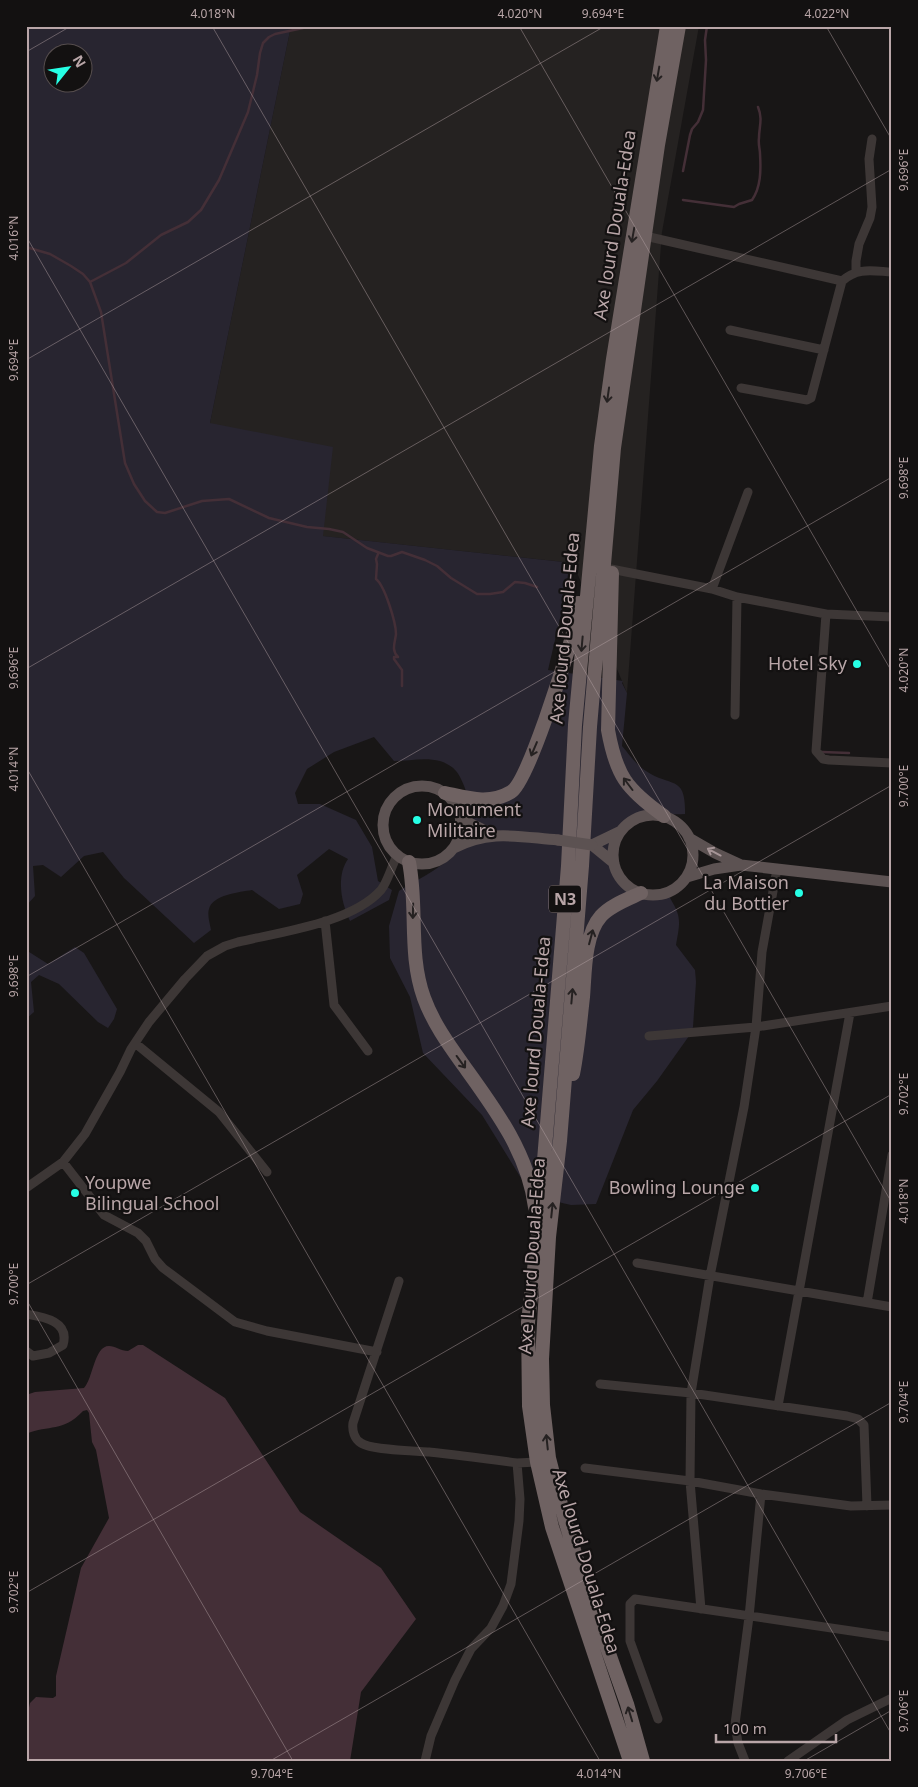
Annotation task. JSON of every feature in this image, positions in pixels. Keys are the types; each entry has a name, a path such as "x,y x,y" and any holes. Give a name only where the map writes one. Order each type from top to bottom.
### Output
{"highway":[{"name":"Axe lourd Douala-Edea","path":"630,1761 552,1527 537,1462 529,1406 528,1322 538,1234 568,866 575,725 599,535 601,446 613,359 667,26"},
{"name":"Axe Lourd Douala-Edea","path":"643,1761 627,1704 583,1580 549,1458 543,1405 544,1319 549,1237 560,1141 582,866 599,535 679,26"},
{"path":"599,535 611,569 608,730 612,751 619,770 628,786 664,816"},
{"path":"445,793 480,800 495,799 514,791 546,721 572,636 599,535"},
{"path":"403,859 412,884 416,972 423,998 432,1018 506,1126 518,1148 534,1197 538,1234"},
{"path":"560,1141 577,1056 587,952 592,931 602,914 641,894"}],"main road":[{"path":"420,785 433,787 445,793 454,803 460,815 461,832 454,848 448,855 434,862 419,864 403,859 388,846 383,833 383,819 387,806 395,795 407,788 420,785"},
{"path":"460,815 494,835"},
{"path":"592,845 619,832 635,819 646,815 664,816 677,823 689,838 741,865"},
{"path":"619,832 614,843 614,863 619,877 629,887 641,894 658,895 667,893 686,877 692,865 692,850 689,838"},
{"path":"454,848 466,841 494,835 558,840 592,845 614,863"},
{"path":"686,877 714,869 741,865 892,882"}],"street":[{"path":"856,272 859,244 870,218 872,207 868,159 872,140"},
{"path":"645,236 842,281"},
{"path":"741,388 807,400 811,398 842,281 856,272 892,272"},
{"path":"730,330 824,350"},
{"path":"712,590 748,492"},
{"path":"611,569 737,597 826,614 892,617"},
{"path":"735,715 737,597"},
{"path":"826,614 816,751 823,759 829,760 892,763"},
{"path":"26,1188 63,1162 85,1134 135,1043 149,1022 184,979 206,956 238,942 334,919 374,896 385,884 390,869 403,859"},
{"path":"701,1609 690,1481 691,1393 710,1276 744,1107 756,1027 762,952 777,869"},
{"path":"325,921 334,1005 368,1051"},
{"path":"650,1036 756,1027 892,1006"},
{"path":"778,1406 850,1013"},
{"path":"135,1043 219,1112 266,1172"},
{"path":"867,1303 892,1155"},
{"path":"63,1162 104,1215 138,1233 146,1241 155,1259 163,1268 235,1322 267,1331 377,1352"},
{"path":"637,1263 892,1307"},
{"path":"399,1281 353,1423 353,1434 361,1443 392,1449 517,1463 537,1462"},
{"path":"26,1314 53,1322 63,1329 65,1337 63,1345 49,1353 33,1356 26,1351"},
{"path":"600,1384 691,1393 848,1416 862,1422 864,1425 867,1506"},
{"path":"425,1761 431,1736 455,1680 471,1649 491,1628 503,1606 511,1584 519,1521 520,1499 517,1463"},
{"path":"585,1468 690,1481 761,1494 851,1506 892,1505"},
{"path":"745,1761 738,1743 735,1724 749,1617 761,1494"},
{"path":"658,1720 630,1641 630,1604 635,1599 892,1637"},
{"path":"788,1761 847,1720 892,1698"}],"shaded area":[{"path":"26,26 291,26 210,423 333,447 323,536 573,563 548,670 623,681 622,683 627,693 622,746 642,769 675,784 680,787 683,793 685,814 652,815 635,819 622,829 615,842 613,855 616,869 624,881 635,890 650,894 667,893 675,907 679,918 676,945 695,970 693,1027 689,1036 657,1081 633,1110 596,1204 571,1205 532,1196 482,1115 423,1053 410,997 390,958 389,926 399,891 450,858 463,843 468,833 472,817 465,788 459,775 449,765 429,759 394,761 374,737 334,752 307,769 295,793 298,804 320,804 356,820 372,847 378,881 392,890 389,900 350,921 344,906 341,890 342,873 348,859 329,849 297,875 303,894 300,904 279,909 252,890 221,897 211,904 209,909 211,930 194,943 124,878 103,852 84,856 61,877 43,865 33,866 35,896 26,906"},
{"path":"291,26 699,26 662,232 627,693 573,563 322,536 210,423"},
{"path":"75,947 84,953 117,1009 114,1019 108,1028 98,1022 59,984 39,975 31,982 34,1012 26,1019 26,950 48,964"},
{"path":"138,1345 143,1345 225,1398 300,1512 381,1568 416,1619 361,1692 350,1761 26,1761 26,1721 30,1703 36,1697 53,1698 56,1696 56,1676 81,1568 109,1518 87,1410 62,1425 26,1434 26,1395 35,1392 84,1388 90,1378 97,1357 104,1347 111,1346 128,1351"}],"waterway":[{"path":"683,171 690,135 703,110 707,26"},
{"path":"90,282 126,263 161,235 188,222 201,210 219,180 248,112 263,43 275,34 303,28"},
{"path":"683,200 734,207 752,200 759,184 760,172 759,142 761,119 758,107"},
{"path":"26,247 50,254 83,274 90,282 101,312 125,463 134,484 145,501 157,512 165,513 202,501 229,499 269,518 307,527 343,532 367,548 388,556 402,552 425,560 437,566 451,578 477,594 503,592 515,582 537,587"},
{"path":"378,554 376,559 376,579 383,589 394,622 396,634 394,649 398,657 394,657 394,659 402,670 402,686"},
{"path":"822,752 849,753"}],"place":[{"name":"Hotel Sky","path":"857,664"},
{"name":"Monument Militaire","path":"417,820"},
{"name":"La Maison du Bottier","path":"799,893"},
{"name":"Bowling Lounge","path":"755,1188"},
{"name":"Youpwe Bilingual School","path":"75,1193"}]}
